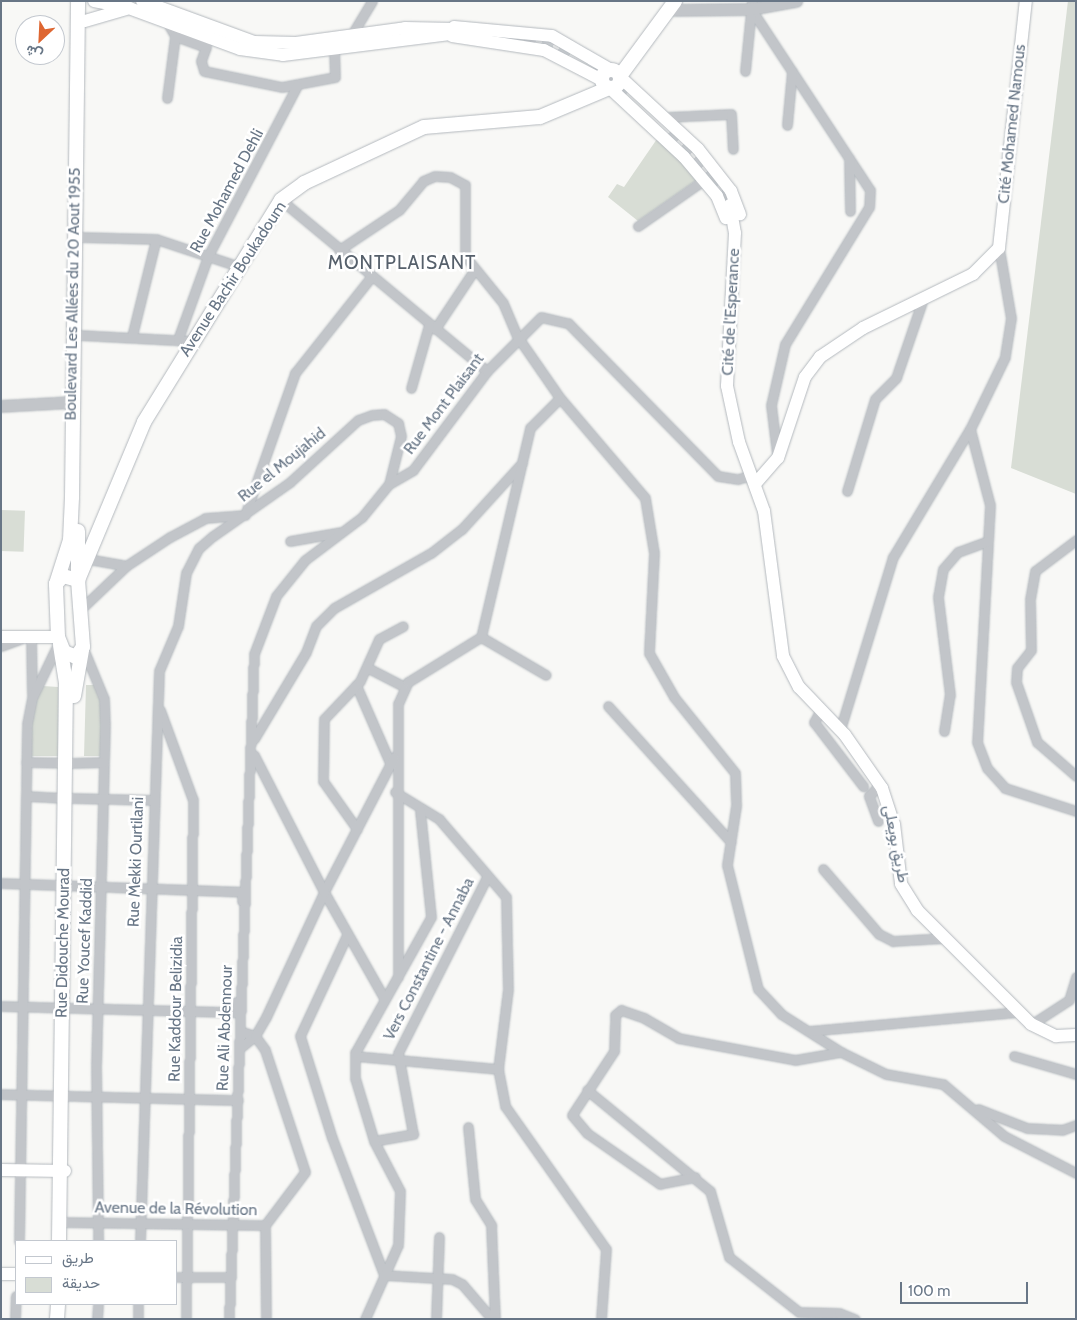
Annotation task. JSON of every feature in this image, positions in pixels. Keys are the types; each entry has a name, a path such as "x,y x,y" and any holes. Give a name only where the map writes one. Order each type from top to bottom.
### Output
{"main road":[{"path":"94,1 168,13 254,42 296,43 351,36 447,31 552,36 667,117 735,198 742,223 735,243"},
{"path":"142,1 259,52 334,49 447,31"},
{"name":"Cité Mohamed Namous","path":"999,248 1026,1"},
{"name":"Avenue Bachir Boukadoum","path":"78,580 84,556 144,422 192,341 281,200 304,183 424,127 530,118 575,103 611,79 630,63 672,6"},
{"path":"79,7 129,8"},
{"name":"Boulevard Les Allées du 20 Aout 1955","path":"79,7 80,237 78,334 84,556"},
{"name":"Boulevard Les Allées du 20 Aout 1955","path":"58,638 59,580 70,540 79,7"},
{"path":"611,79 704,180 724,209 735,243"},
{"name":"Cité de l'Esperance","path":"730,205 735,243 727,386 739,442 754,479"},
{"path":"754,479 778,458 805,377 820,357 863,328 922,302 981,269 999,248"},
{"name":"طريق بويعلى","path":"754,479 764,511 783,656 799,687 840,730 880,784 894,824 901,884 918,910 1018,1012 1032,1024 1056,1036 1076,1035"},
{"path":"59,580 84,556"},
{"path":"59,580 78,580"},
{"name":"Rue Didouche Mourad","path":"59,1240 63,1171 69,763 74,684 83,648 78,580"},
{"path":"2,638 58,638"},
{"path":"2,638 26,642 58,638"},
{"path":"58,638 72,658 83,648"},
{"name":"Rue Didouche Mourad","path":"58,638 66,683 69,763"},
{"path":"1,1170 63,1171"},
{"name":"Rue Didouche Mourad","path":"63,1171 64,1240"},
{"path":"1,1274 15,1274"},
{"path":"57,1319 58,1305"},
{"path":"62,1305 62,1319"}],"street":[{"path":"351,36 372,1"},
{"path":"672,6 752,5 789,2"},
{"path":"745,71 752,5"},
{"path":"752,5 792,71 870,190 870,207 785,344 771,405 778,458"},
{"path":"167,98 175,36 168,13"},
{"path":"175,36 206,47 201,61 204,71 297,86 336,77 334,49"},
{"path":"787,125 792,71"},
{"name":"Rue Mohamed Dehli","path":"178,339 208,256 297,86"},
{"path":"667,117 730,114 733,149"},
{"path":"849,158 850,211"},
{"path":"339,250 399,210 423,181 435,176 450,177 465,185 465,256 503,302 517,336 560,398 645,498 654,553 649,652 674,697 734,773 731,842 727,865 758,990 781,1014 841,1052 886,1074 943,1084 973,1107 1004,1136 1076,1173"},
{"path":"638,226 704,180"},
{"path":"281,200 371,277 487,371"},
{"path":"80,237 156,239 240,267"},
{"path":"132,336 156,239"},
{"path":"840,730 893,557 970,429 1005,357 1011,318 999,248"},
{"path":"411,388 432,327 475,269"},
{"path":"245,515 295,373 371,277"},
{"path":"847,491 875,399 896,378 922,302"},
{"name":"Rue Mont Plaisant","path":"254,739 254,654 276,596 306,560 345,531 390,484 413,470 487,371 517,336 540,317 568,323 718,476 754,479"},
{"path":"78,334 192,341"},
{"path":"398,977 395,754 398,704 405,687 481,637 530,428 560,398"},
{"path":"1,406 71,402"},
{"name":"Rue el Moujahid","path":"81,609 126,566 205,518 245,515 305,470 358,420 372,414 384,414 398,423 401,436 390,484"},
{"path":"970,429 990,505 977,742 987,768 1005,788 1076,811"},
{"path":"254,739 306,652 316,626 334,608 431,553 462,529 522,462"},
{"name":"Rue Mekki Ourtilani","path":"140,1240 149,889 159,706 159,671 178,626 186,573 200,548 245,515"},
{"path":"290,542 345,531"},
{"path":"1076,540 1035,571 1030,600 1031,650 1017,668 1016,682 1037,742 1076,776"},
{"path":"944,731 950,695 938,597 943,569 958,552 988,541"},
{"path":"84,556 126,566"},
{"path":"357,828 323,781 324,719 356,685 368,668 379,639 403,626"},
{"path":"481,637 546,675"},
{"path":"32,698 58,638"},
{"path":"19,1240 24,1006 26,762 32,698 26,642"},
{"name":"Rue Youcef Kaddid","path":"83,648 104,699 102,887 96,1097 98,1240"},
{"path":"368,668 405,687"},
{"path":"356,685 390,763"},
{"name":"Rue Kaddour Belizidia","path":"159,706 192,800 192,1011 186,1319"},
{"path":"608,706 731,842"},
{"path":"821,710 814,722 863,786"},
{"name":"Rue Ali Abdennour","path":"229,1319 242,951 254,739"},
{"path":"240,1048 255,1036 324,892 395,754"},
{"path":"254,755 347,935 384,998"},
{"path":"26,762 104,762"},
{"path":"878,821 869,796 880,784"},
{"path":"395,792 420,811 439,819 506,897 508,989 498,1069 505,1106 606,1249 601,1319"},
{"path":"26,796 153,800"},
{"path":"365,1319 398,1245 400,1191 374,1141 355,1078 355,1056 384,998 398,977 431,917 420,811"},
{"path":"823,869 879,934 893,941 945,938"},
{"name":"Vers Constantine - Annaba","path":"374,1141 413,1134 398,1053 488,877"},
{"path":"1,883 242,892 239,936 243,941"},
{"path":"347,935 300,1036 332,1138 384,1275"},
{"path":"1,1006 236,1012 238,956 242,951"},
{"path":"1032,1024 1069,1000 1076,977"},
{"path":"694,1177 660,1184 587,1133 572,1115 614,1052 616,1014 621,1010 678,1038 795,1060 841,1052"},
{"path":"809,1032 1018,1012"},
{"path":"240,1032 255,1036 265,1050 305,1172 265,1225"},
{"path":"355,1056 498,1069"},
{"path":"1014,1056 1076,1074"},
{"path":"587,1090 710,1191 729,1257 800,1312 839,1313 855,1319"},
{"path":"1,1094 238,1100"},
{"path":"973,1107 1027,1128 1062,1130 1076,1125"},
{"path":"468,1127 475,1199 491,1225 493,1319"},
{"name":"Avenue de la Révolution","path":"65,1222 265,1225 263,1277 266,1319"},
{"path":"436,1319 439,1237"},
{"path":"384,1275 438,1275 462,1284 493,1319"},
{"path":"178,1277 231,1277"},
{"path":"14,1319 15,1305"},
{"path":"98,1305 98,1319"},
{"path":"138,1305 138,1319"}],"green space":[{"path":"1068,1 1076,1 1076,494 1011,468"},
{"path":"659,136 698,179 638,221 608,197 617,184 624,187"},
{"path":"1,510 25,511 24,552 1,551"},
{"path":"86,685 95,685 101,699 101,756 84,756"},
{"path":"43,686 58,687 59,756 29,756 30,711"}],"tunnel":[{"path":"524,39 572,52"},
{"path":"595,66 628,92"},
{"path":"671,131 711,176 730,205"}],"district":[{"name":"MONTPLAISANT","path":"402,263"}]}
